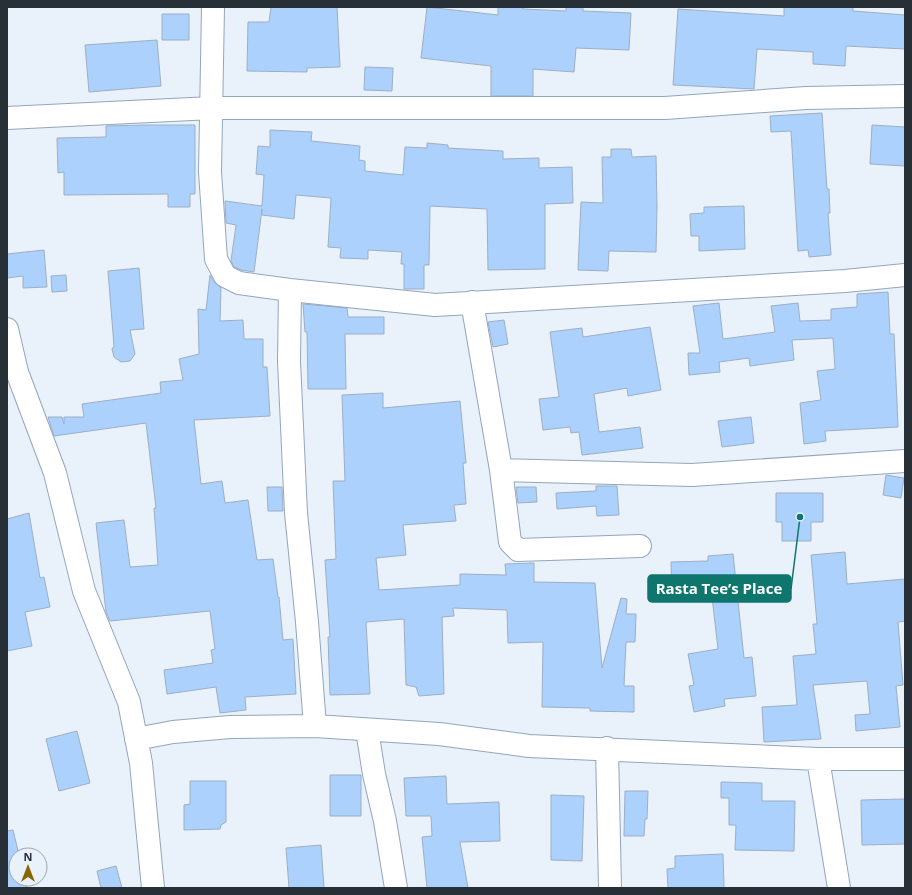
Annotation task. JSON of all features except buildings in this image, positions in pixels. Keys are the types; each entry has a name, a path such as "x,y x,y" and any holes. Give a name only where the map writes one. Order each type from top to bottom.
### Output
{"street":[{"path":"213,7 210,172 216,259 225,276 239,284 435,305 845,281 905,275"},
{"path":"7,118 212,108 665,108 806,98 905,96"},
{"path":"290,290 289,361 296,513 307,622 315,726"},
{"path":"472,302 501,470 510,542 518,550 640,546"},
{"path":"7,329 17,372 55,473 84,591 129,702 141,763 153,888"},
{"path":"501,470 692,475 905,461"},
{"path":"136,740 173,732 230,727 315,726 439,734 529,746 608,748 818,759 905,758"},
{"path":"367,730 374,774 385,821 396,888"},
{"path":"608,748 610,888"},
{"path":"818,759 839,888"}],"place":[{"name":"Rasta Tee’s Place","path":"800,517"}]}
